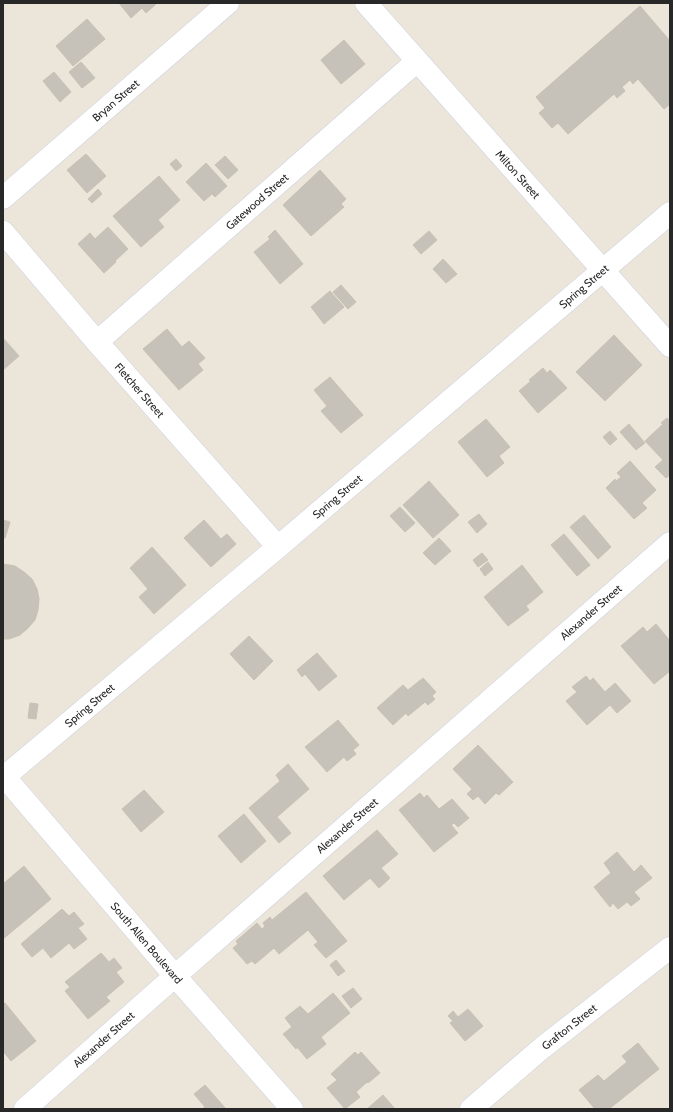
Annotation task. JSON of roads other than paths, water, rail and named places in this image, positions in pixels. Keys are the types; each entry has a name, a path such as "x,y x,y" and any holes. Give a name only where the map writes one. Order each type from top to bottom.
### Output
{"street":[{"name":"Bryan Street","path":"3,198 228,3"},
{"name":"Milton Street","path":"366,3 670,346"},
{"name":"Gatewood Street","path":"97,342 417,61"},
{"name":"Spring Street","path":"3,777 278,547 670,213"},
{"name":"Fletcher Street","path":"3,232 97,342 278,547"},
{"name":"Alexander Street","path":"25,1109 670,543"},
{"name":"South Allen Boulevard","path":"3,777 292,1109"},
{"name":"Grafton Street","path":"471,1109 542,1048 670,948"}]}
